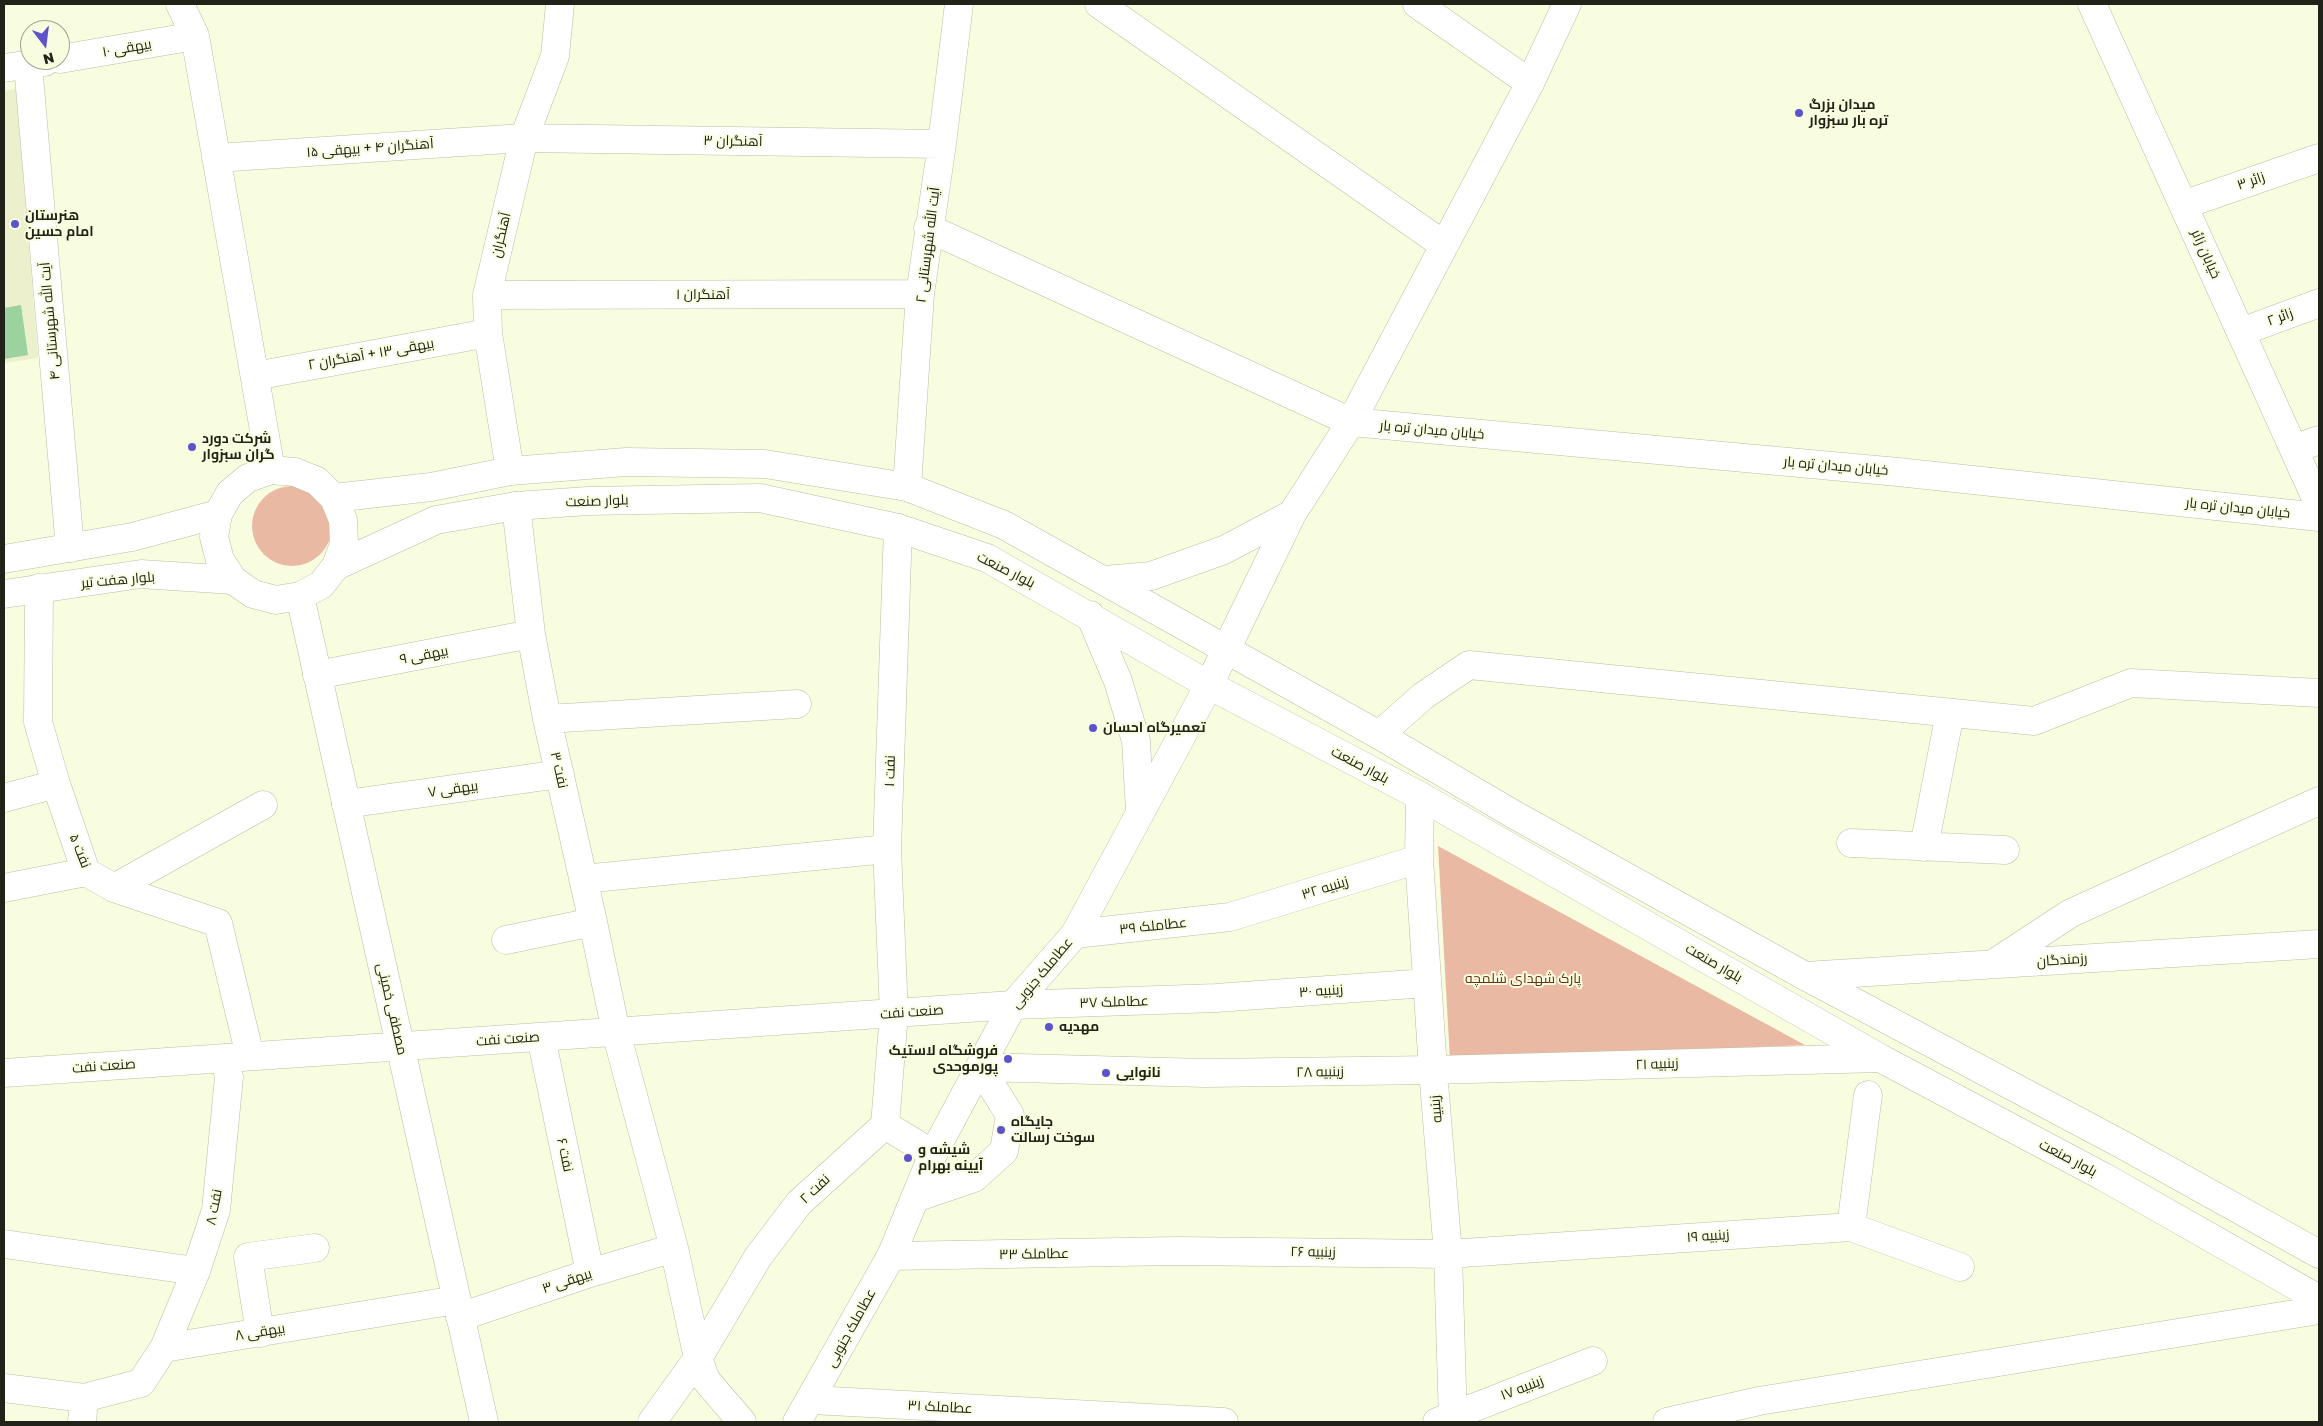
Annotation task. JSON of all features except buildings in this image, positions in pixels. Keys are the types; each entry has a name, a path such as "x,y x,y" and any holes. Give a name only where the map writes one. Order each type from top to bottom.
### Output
{"street":[{"path":"180,4 195,36 271,470"},
{"name":"آهنگران","path":"510,471 488,333 486,296 524,138 554,56 560,4"},
{"name":"آیت الله شهرستانی ۲","path":"907,487 920,294 928,228 942,144 959,4"},
{"path":"1098,4 1444,245"},
{"path":"1417,4 1530,82"},
{"name":"عطاملک جنوبی","path":"797,1422 812,1400 891,1256 933,1154 1013,1005 1076,934 1210,685 1292,514 1351,422 1530,82 1568,4"},
{"name":"خیابان زائر","path":"2092,4 2241,332 2307,445 2319,504"},
{"name":"بیهقی ۱۰","path":"70,57 195,36"},
{"name":"آیت الله شهرستانی ۴","path":"16,66 70,548"},
{"name":"آهنگران ۳","path":"524,138 942,144"},
{"name":"آهنگران ۴ + بیهقی ۱۵","path":"216,158 524,138"},
{"name":"زائر ۳","path":"2183,205 2319,158"},
{"name":"خیابان میدان تره بار","path":"928,228 1351,422 1898,472 2319,517"},
{"name":"آهنگران ۱","path":"486,296 920,294"},
{"name":"زائر ۲","path":"2241,332 2319,303"},
{"name":"بیهقی ۱۳ + آهنگران ۲","path":"254,376 488,333"},
{"path":"334,498 431,488 510,471 626,462 766,464 907,487 1004,525 1379,735 1513,814 1805,976 2123,1145 2319,1254"},
{"path":"271,470 295,472 317,481 334,498 343,520 344,544 336,566 321,585 300,596 276,600 252,594 233,580 220,560 214,537 218,514 230,493 248,478 271,470"},
{"name":"بلوار صنعت","path":"336,566 436,520 516,506 588,501 760,498 898,528 987,558 1210,685 1420,796 1880,1058 2104,1177 2319,1299"},
{"name":"نفت ۳","path":"516,506 531,634 547,719 616,1032 674,1248 702,1369"},
{"path":"4,559 132,537 218,514"},
{"path":"1105,580 1151,576 1224,550 1292,514"},
{"path":"987,558 1004,525"},
{"name":"نفت ۱","path":"894,1013 888,849 898,528"},
{"name":"بلوار هفت تیر","path":"4,594 141,574 233,580"},
{"name":"نفت ۵","path":"40,588 38,722 56,784 86,872 114,888 218,923 237,1057"},
{"name":"مصطفی خمینی","path":"300,596 484,1422"},
{"path":"1090,615 1118,681 1136,741 1140,812"},
{"name":"بیهقی ۹","path":"317,675 531,634"},
{"path":"1379,735 1423,696 1469,665 2034,721 2131,683 2319,692"},
{"path":"547,719 796,704"},
{"path":"1924,847 1950,713"},
{"name":"بیهقی ۷","path":"346,804 560,774"},
{"path":"4,798 56,784"},
{"name":"زینبیه","path":"1420,796 1419,859 1448,1254 1446,1420"},
{"path":"1991,965 2071,913 2319,801"},
{"path":"114,888 263,805"},
{"path":"1498,840 1513,814"},
{"path":"1851,843 2005,850"},
{"path":"583,879 888,849"},
{"name":"زینبیه ۳۲","path":"1230,917 1419,859"},
{"path":"4,888 86,872"},
{"name":"عطاملک ۳۹","path":"1076,934 1230,917"},
{"path":"506,940 593,922"},
{"name":"رزمندگان","path":"1805,976 2319,944"},
{"name":"زینبیه ۳۰","path":"1216,998 1427,983"},
{"name":"عطاملک ۳۷","path":"1013,1005 1216,998"},
{"name":"صنعت نفت","path":"4,1073 1013,1005"},
{"path":"894,1013 885,1125 933,1154"},
{"name":"نفت ۶","path":"541,1037 590,1273"},
{"name":"نفت ۸","path":"164,1348 196,1271 216,1210 229,1077 237,1057"},
{"name":"زینبیه ۲۱","path":"1433,1070 1880,1058"},
{"path":"915,1198 974,1178 1004,1151 1010,1115 980,1067"},
{"name":"زینبیه ۲۸","path":"980,1067 1206,1073 1433,1070"},
{"path":"1851,1227 1868,1095"},
{"name":"نفت ۲","path":"652,1422 702,1369 758,1257 799,1203 885,1125"},
{"path":"2104,1177 2123,1145"},
{"name":"زینبیه ۱۹","path":"1448,1254 1851,1227 1960,1266"},
{"path":"4,1244 196,1271"},
{"path":"260,1333 248,1257 315,1248"},
{"name":"بیهقی ۳","path":"458,1309 674,1248"},
{"name":"زینبیه ۲۶","path":"1177,1251 1448,1254"},
{"name":"عطاملک ۳۳","path":"891,1256 1177,1251"},
{"name":"بیهقی ۸","path":"164,1348 260,1333 458,1309"},
{"path":"1667,1422 1760,1411 2319,1310"},
{"path":"4,1388 83,1410 141,1383 164,1348"},
{"name":"زینبیه ۱۷","path":"1446,1420 1594,1360"},
{"path":"702,1369 742,1422"},
{"name":"عطاملک ۳۱","path":"812,1400 1224,1422"}],"shaded area":[{"name":"هنرستان امام حسین","path":"16,89 38,358 4,363 4,91"}],"green space":[{"path":"292,486 307,489 320,498 329,511 332,526 329,541 320,554 307,563 292,566 277,563 264,554 255,541 252,526 255,511 264,498 277,489"},
{"name":"پارک شهدای شلمچه","path":"1438,846 1805,1045 1450,1060"}],"place":[{"name":"میدان بزرگ تره بار سبزوار","path":"1799,113"},
{"name":"هنرستان امام حسین","path":"15,224"},
{"name":"شرکت دورد گران سبزوار","path":"192,447"},
{"name":"تعمیرگاه احسان","path":"1093,728"},
{"name":"مهدیه","path":"1049,1027"},
{"name":"فروشگاه لاستیک پورموحدی","path":"1008,1059"},
{"name":"نانوایی","path":"1106,1073"},
{"name":"جایگاه سوخت رسالت","path":"1001,1130"},
{"name":"شیشه و آیینه بهرام","path":"908,1158"}]}
